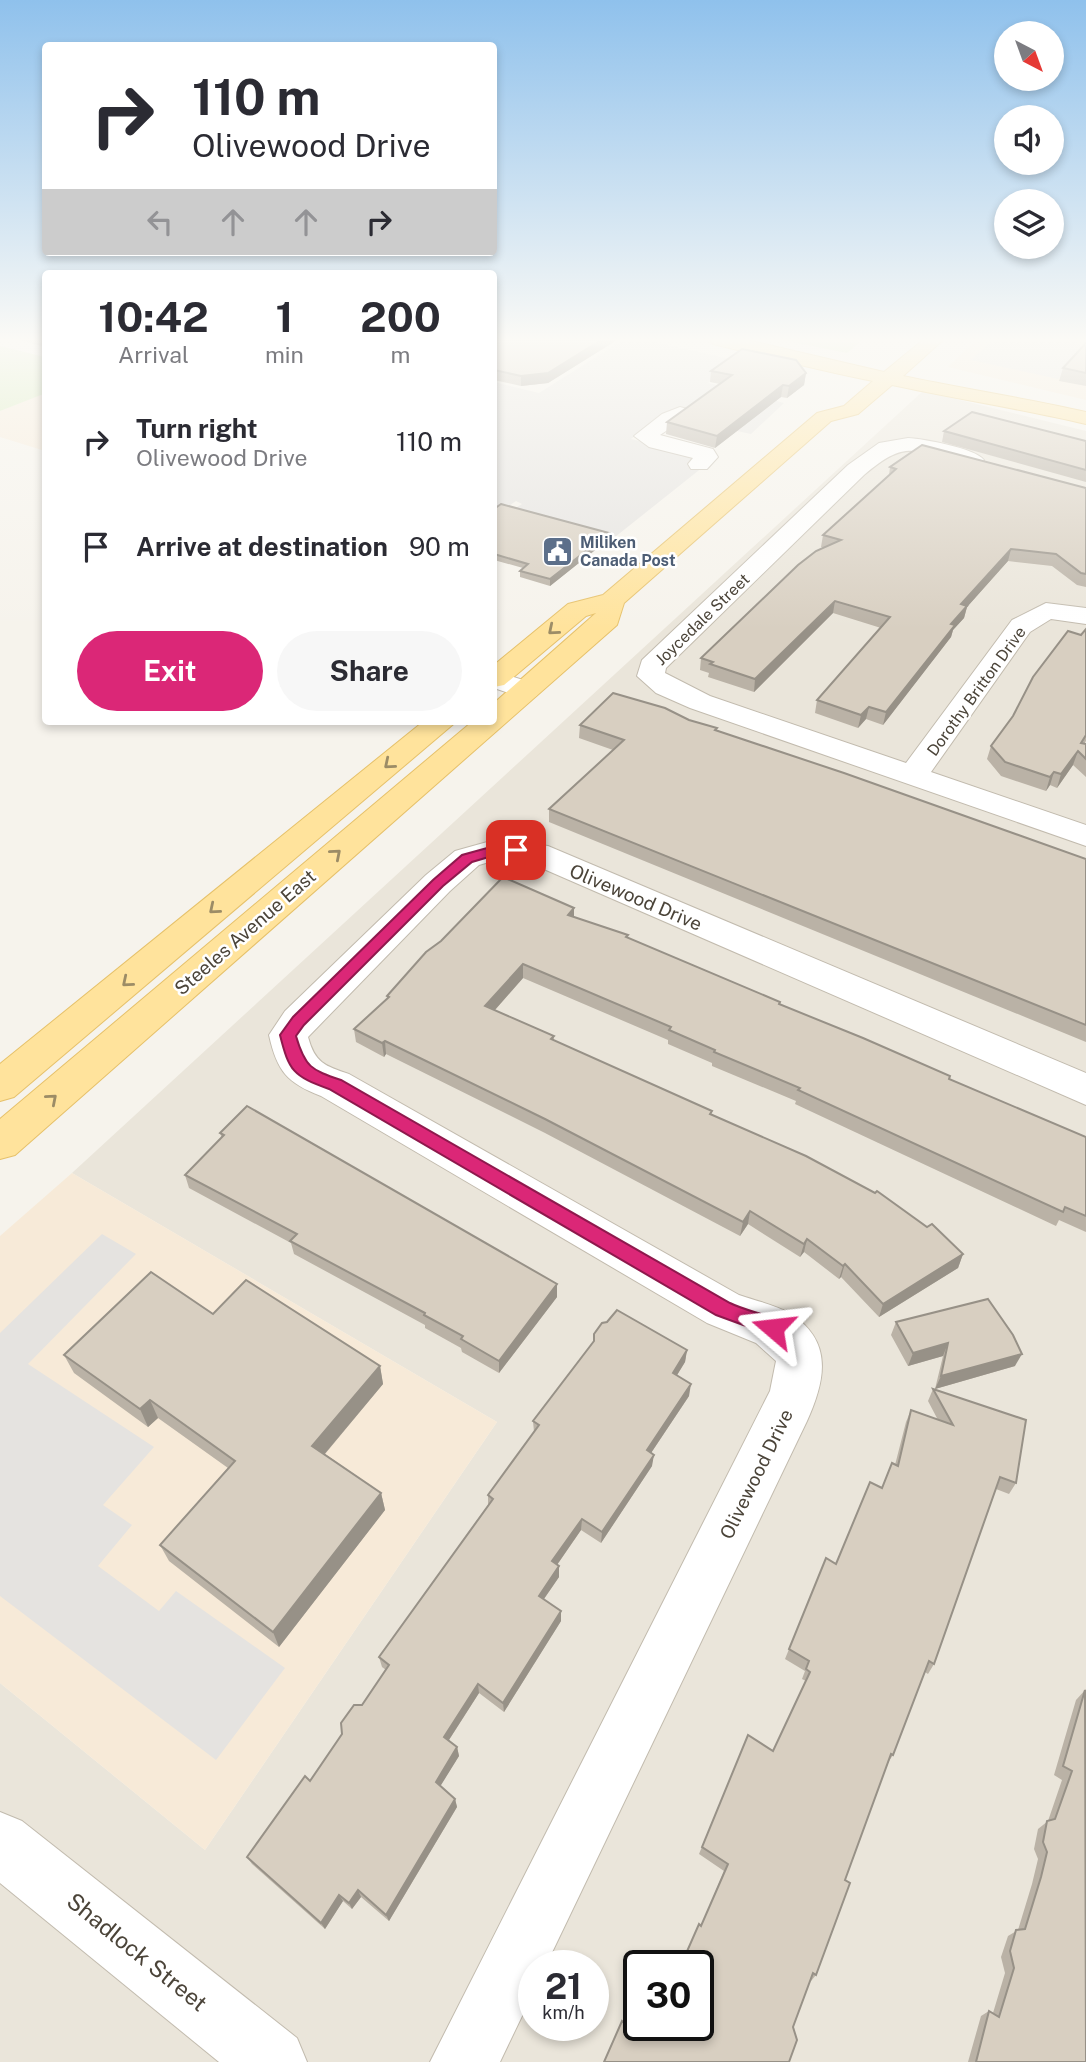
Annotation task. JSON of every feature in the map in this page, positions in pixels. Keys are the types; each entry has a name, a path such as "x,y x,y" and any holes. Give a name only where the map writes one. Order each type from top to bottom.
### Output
{"main road":[{"name":"Steeles Avenue East","path":"497,677 577,610 612,600 802,436"},
{"name":"Steeles Avenue East","path":"497,716 608,619 612,600"},
{"name":"Steeles Avenue East","path":"0,1086 437,725"},
{"name":"Steeles Avenue East","path":"0,1143 486,725"}],"street":[{"path":"645,436 657,442 705,454 707,457 699,464"},
{"name":"Joycedale Street","path":"1002,468 910,445 889,447 878,453 856,470 652,666 651,676 666,687 689,697 1086,836"},
{"name":"Dorothy Britton Drive","path":"912,776 1021,626 1046,611 1086,617"},
{"path":"497,680 526,690"},
{"name":"Olivewood Drive","path":"464,2062 785,1412 797,1393 796,1378 800,1359 790,1343 773,1328 756,1319 740,1318 723,1309 335,1085 316,1078 296,1063 288,1035 429,892 467,859 498,849 516,850 536,853 1086,1090"},
{"name":"Shadlock Street","path":"0,1843 273,2062"}],"shaded area":[{"path":"42,436 42,450 0,437"},
{"path":"497,436 635,436 631,439 713,459 615,537 511,511 522,504 516,501 500,512 497,522"},
{"path":"874,436 1086,436 1086,2062 0,2062 0,1683 205,1850 497,1422 72,1173"},
{"path":"72,1173 497,1422 205,1850 0,1683 0,1236"},
{"path":"102,1234 136,1254 28,1364 154,1447 103,1505 132,1525 98,1566 159,1611 176,1591 285,1668 216,1760 0,1596 0,1333"}],"building":[{"path":"963,436 1067,436 1086,441 1086,470"},
{"path":"922,445 1086,488 1086,574 1056,554 1011,549 961,604 967,606 951,624 955,625 886,712 869,707 861,715 817,700 890,617 835,601 755,679 710,664 713,662 701,658 798,565 816,551 841,540 823,535 896,469 890,467"},
{"path":"501,504 609,533 550,579 520,571 528,564 497,555 497,507"},
{"path":"1086,629 1086,735 1081,743 1086,744 1086,759 1078,751 1061,774 1054,772 1050,777 1005,762 991,746 1013,716 1033,677 1068,631 1081,635"},
{"path":"613,693 665,708 689,720 717,728 715,730 1086,859 1086,1025 549,809 624,740 580,725"},
{"path":"503,877 574,908 568,915 628,935 626,937 1086,1137 1086,1216 1065,1207 1063,1212 798,1090 800,1088 714,1052 715,1050 669,1030 671,1027 523,964 485,1006 554,1036 551,1039 712,1111 710,1114 806,1156 875,1193 877,1191 927,1227 932,1224 963,1254 883,1304 845,1264 843,1266 807,1239 804,1244 750,1211 743,1222 545,1119 385,1041 382,1043 354,1029 389,997 387,996 426,952 441,941"},
{"path":"247,1106 557,1284 499,1361 461,1339 463,1336 424,1315 425,1313 290,1241 297,1234 185,1175 224,1135 220,1133"},
{"path":"151,1272 213,1314 246,1280 380,1366 312,1446 381,1493 273,1632 160,1545 235,1461 150,1400 140,1409 64,1355"},
{"path":"988,1299 1013,1335 1022,1354 941,1376 948,1343 913,1353 896,1322"},
{"path":"617,1310 687,1350 673,1373 691,1384 647,1450 654,1455 602,1532 582,1519 552,1561 559,1566 539,1596 561,1611 503,1703 478,1684 444,1737 457,1747 436,1782 455,1799 386,1915 358,1890 349,1903 339,1895 321,1923 247,1857 305,1776 310,1781 342,1734 341,1723 354,1705 362,1705 389,1665 379,1657 493,1499 488,1495 539,1425 533,1421 594,1341 594,1334 602,1323 607,1322"},
{"path":"933,1389 1026,1420 1016,1483 1000,1477 934,1664 929,1661 893,1755 891,1754 845,1880 850,1883 816,1975 813,1973 793,2027 797,2040 789,2062 604,2062 622,2021 623,2041 714,2041 714,1950 688,1950 728,1864 702,1847 748,1735 773,1751 810,1672 806,1669 809,1661 789,1649 826,1558 836,1564 870,1482 882,1488 892,1463 898,1466 911,1410 953,1425"},
{"path":"1085,1690 1086,2062 976,2062 989,2011 999,2017 1014,1968 1010,1951 1016,1930 1025,1929 1041,1877 1047,1852 1043,1842 1047,1821 1055,1819 1072,1771 1063,1766"}],"place":[{"name":"Miliken Canada Post","path":"557,551"}],"route":[{"path":"516,850 498,849 467,859 438,883 299,1021 288,1035 296,1063 316,1078 335,1085 723,1309 740,1318 756,1319 773,1328"}]}
